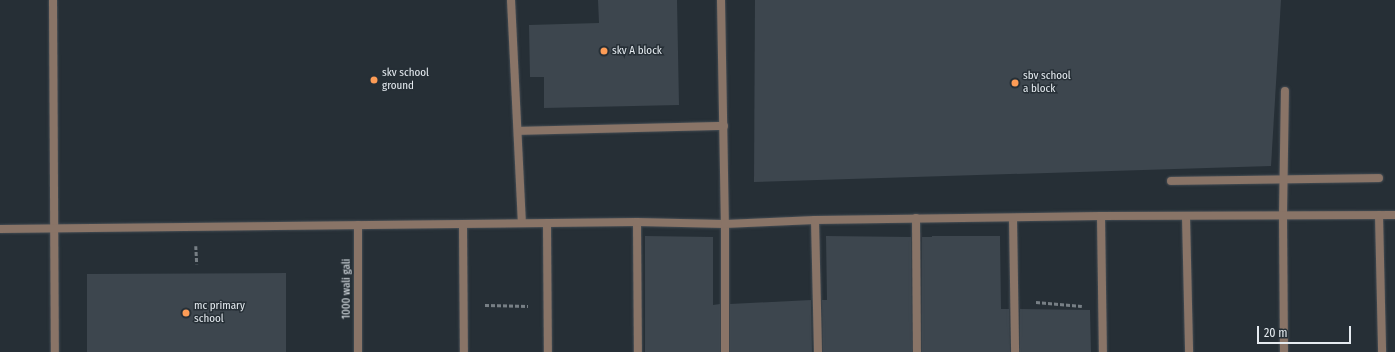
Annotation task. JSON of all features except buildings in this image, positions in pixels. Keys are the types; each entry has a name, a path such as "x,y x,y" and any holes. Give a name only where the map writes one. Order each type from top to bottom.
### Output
{"street":[{"path":"53,0 54,352"},
{"path":"511,0 522,223"},
{"path":"721,0 724,126 725,352"},
{"path":"1284,352 1283,180 1285,91"},
{"path":"518,131 724,126"},
{"path":"1171,181 1380,178"},
{"path":"0,230 637,222 725,224 916,218 1395,215"},
{"path":"1102,216 1104,352"},
{"path":"1186,216 1189,352"},
{"path":"1379,216 1382,352"},
{"path":"916,218 916,352"},
{"path":"1013,218 1015,352"},
{"path":"815,220 818,352"},
{"path":"637,222 638,352"},
{"path":"547,223 548,352"},
{"path":"463,224 464,352"},
{"name":"1000 wali gali","path":"358,225 358,352"}],"path":[{"path":"1014,300 1103,307"},
{"path":"463,305 548,306"}],"place":[{"name":"skv A block","path":"604,51"},
{"name":"skv school ground","path":"374,80"},
{"name":"sbv school a block","path":"1015,83"},
{"name":"mc primary school","path":"186,313"}]}
